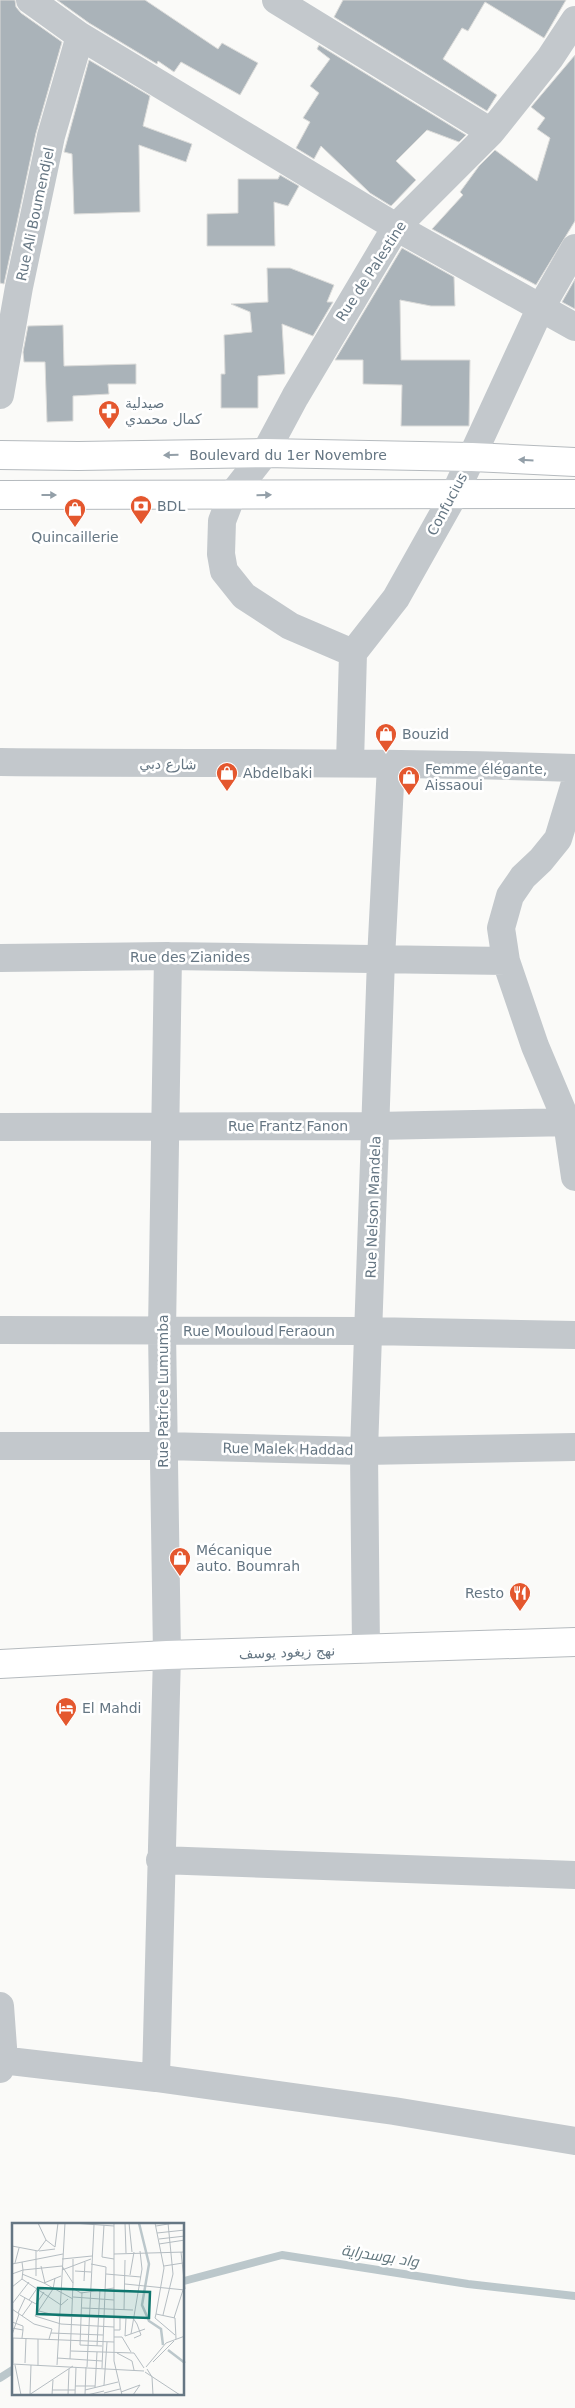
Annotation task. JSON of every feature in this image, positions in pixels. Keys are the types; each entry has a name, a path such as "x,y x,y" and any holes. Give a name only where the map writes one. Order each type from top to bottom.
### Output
{"main road":[{"name":"Boulevard du 1er Novembre","path":"0,455 78,456 265,453 472,457 575,462"},
{"path":"0,495 575,494"},
{"name":"نهج زيغود يوسف","path":"0,1664 167,1655 575,1642"}],"street":[{"path":"30,0 80,36 396,227 575,327"},
{"path":"276,0 490,132"},
{"name":"Rue de Palestine","path":"353,653 290,626 244,596 230,581 224,571 221,538 222,521 232,496 265,453 305,379 396,227 490,132 550,58 575,20"},
{"name":"Rue Ali Boumendjel","path":"0,394 19,287 51,136 80,36"},
{"name":"Confucius","path":"353,653 396,598 454,493 540,309 575,248"},
{"path":"350,763 353,653"},
{"name":"شارع دبي","path":"0,762 465,764 575,768"},
{"name":"Rue Nelson Mandela","path":"366,1649 364,1451 381,959 392,765"},
{"path":"575,782 558,839 542,860 523,877 510,896 501,928 506,961 535,1046 571,1122 575,1177"},
{"name":"Rue des Zianides","path":"0,958 168,956 506,961"},
{"name":"Rue Patrice Lumumba","path":"156,2078 160,1860 167,1655 162,1330 168,956"},
{"name":"Rue Frantz Fanon","path":"0,1127 376,1126 571,1122"},
{"name":"Rue Mouloud Feraoun","path":"0,1330 368,1331 575,1335"},
{"name":"Rue Malek Haddad","path":"0,1446 163,1446 364,1451 575,1447"},
{"path":"160,1860 575,1875"},
{"path":"0,2006 1,2063 156,2078 394,2111 575,2141"}],"building":[{"path":"0,0 15,0 16,7 21,13 62,42 36,133 4,284 0,283"},
{"path":"57,0 145,0 218,49 222,43 258,63 240,95 181,62 174,72 158,61 157,64 89,23"},
{"path":"343,0 566,0 544,38 485,2 468,31 462,28 443,59 497,95 487,111 334,17"},
{"path":"319,45 466,135 459,142 427,130 396,161 416,180 391,206 370,193 321,146 314,159 296,148 310,122 303,118 319,93 310,86 330,59 317,49"},
{"path":"575,55 575,221 536,285 432,229 463,195 460,192 479,166 495,150 537,181 550,138 537,129 545,118 531,107"},
{"path":"89,60 150,96 143,126 192,144 186,162 139,145 140,212 74,214 72,154 64,152"},
{"path":"280,175 299,186 288,206 274,202 275,246 207,246 207,214 238,213 238,179 278,179"},
{"path":"402,248 454,277 455,306 431,306 400,300 401,360 470,360 469,426 401,426 402,385 363,384 363,360 335,360"},
{"path":"267,268 290,268 334,285 327,302 333,302 313,336 282,324 285,374 258,376 258,408 221,408 221,374 225,374 224,335 252,332 250,312 231,304 268,302"},
{"path":"575,279 575,309 562,302"},
{"path":"63,325 64,366 136,364 136,384 108,384 109,394 73,396 73,421 47,422 45,362 24,362 23,352 28,326"}],"waterway":[{"name":"واد بوسدراية","path":"185,2281 282,2255 468,2284 575,2296"},
{"name":"واد بوسدراية","path":"0,2378 12,2370"}],"place":[{"name":"صيدلية كمال محمدي","path":"109,430"},
{"name":"BDL","path":"141,525"},
{"name":"Quincaillerie","path":"75,528"},
{"name":"Bouzid","path":"386,753"},
{"name":"Abdelbaki","path":"227,792"},
{"name":"Femme élégante, Aissaoui","path":"409,796"},
{"name":"Mécanique auto. Boumrah","path":"180,1577"},
{"name":"Resto","path":"520,1612"},
{"name":"El Mahdi","path":"66,1727"}]}
